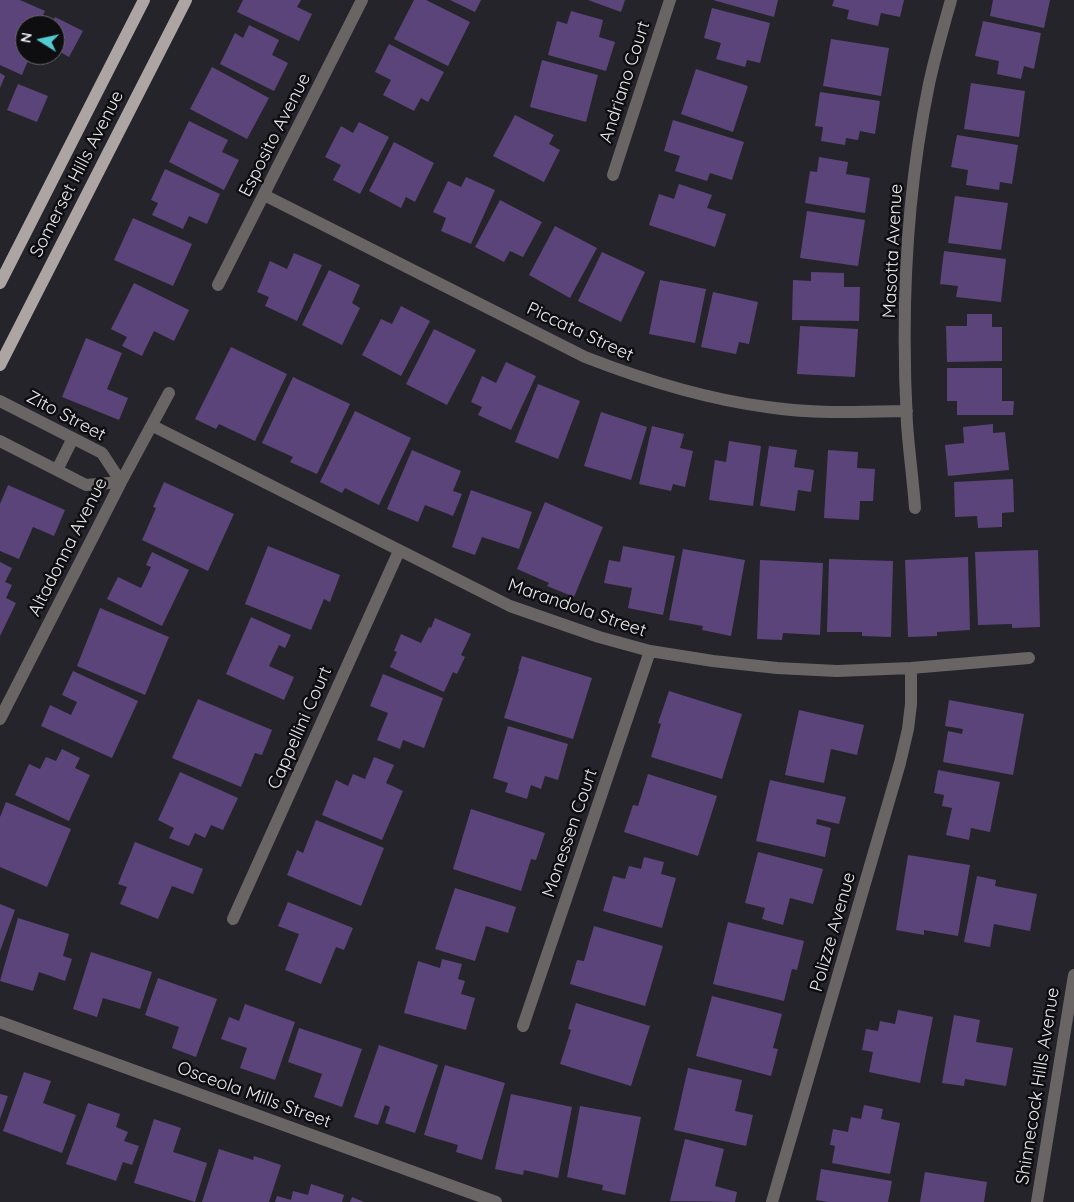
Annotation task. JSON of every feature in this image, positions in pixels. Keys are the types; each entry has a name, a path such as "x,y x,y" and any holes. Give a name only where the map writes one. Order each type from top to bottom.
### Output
{"main road":[{"name":"Somerset Hills Avenue","path":"0,283 144,0"},
{"name":"Somerset Hills Avenue","path":"0,365 186,0"}],"street":[{"name":"Esposito Avenue","path":"218,285 362,0"},
{"name":"Andriano Court","path":"612,175 670,0"},
{"name":"Masotta Avenue","path":"915,508 907,411 906,301 912,197 929,84 951,0"},
{"name":"Piccata Street","path":"264,195 585,357 631,375 724,400 768,408 848,412 907,411"},
{"name":"Altadonna Avenue","path":"0,719 121,482 153,426 169,393"},
{"name":"Zito Street","path":"0,401 102,453 121,482"},
{"name":"Marandola Street","path":"153,426 510,606 599,637 650,651 713,661 777,668 837,671 911,668 1029,658"},
{"path":"57,470 74,438"},
{"path":"0,441 86,485 121,482"},
{"name":"Cappellini Court","path":"232,920 399,551"},
{"name":"Monessen Court","path":"523,1026 650,651"},
{"name":"Polizze Avenue","path":"772,1202 900,763 908,730 911,704 911,668"},
{"name":"Shinnecock Hills Avenue","path":"1037,1202 1068,1047 1074,975"},
{"name":"Osceola Mills Street","path":"0,1022 496,1202"}],"building":[{"path":"0,0 20,0 45,11 43,15 15,15 15,65 26,65 22,75 0,65"},
{"path":"243,0 301,0 297,7 312,14 299,41 237,12"},
{"path":"414,0 426,0 470,22 448,66 394,39"},
{"path":"450,0 481,0 475,12"},
{"path":"588,0 625,0 621,12"},
{"path":"713,0 778,0 774,17"},
{"path":"834,0 904,0 900,17 881,13 878,26 847,19 849,10 832,6"},
{"path":"993,0 1050,0 1044,28 990,16"},
{"path":"712,8 770,23 760,63 747,60 745,67 716,59 721,43 704,38"},
{"path":"571,11 603,20 599,37 615,42 606,71 548,55 557,21 567,24"},
{"path":"983,21 1041,33 1034,69 1024,66 1021,79 997,74 999,61 975,56"},
{"path":"65,22 83,31 69,57 65,55"},
{"path":"249,25 279,40 272,55 288,63 274,91 220,64 235,33 243,38"},
{"path":"831,39 889,48 881,96 823,86"},
{"path":"389,44 444,72 428,102 421,98 414,111 383,95 391,80 375,72"},
{"path":"542,60 598,75 586,122 530,107"},
{"path":"212,67 269,98 247,139 190,109"},
{"path":"696,69 748,86 733,132 681,114"},
{"path":"0,73 5,76 0,88"},
{"path":"971,83 1025,91 1019,137 964,129"},
{"path":"18,84 48,96 37,122 7,110"},
{"path":"820,92 880,101 875,134 860,131 858,140 846,138 845,145 821,141 823,127 815,126"},
{"path":"515,115 554,135 549,144 560,150 544,182 493,156"},
{"path":"673,120 744,142 732,180 710,173 707,181 675,171 680,156 664,151"},
{"path":"189,121 228,140 222,152 239,160 224,190 169,162"},
{"path":"359,122 389,137 360,194 333,180 341,165 325,157 341,126 353,133"},
{"path":"957,135 1018,145 1012,184 1000,182 999,190 966,185 968,170 951,167"},
{"path":"394,142 434,163 415,202 406,197 401,208 369,191"},
{"path":"819,157 848,162 846,174 870,178 865,213 805,203 810,171 817,172"},
{"path":"165,169 220,194 207,224 189,216 183,229 152,215 158,203 151,200"},
{"path":"466,177 495,190 471,244 441,231 446,218 433,212 448,181 461,187"},
{"path":"679,184 712,195 707,208 726,214 715,247 649,225 659,194 674,199"},
{"path":"955,196 1008,203 1001,250 948,243"},
{"path":"500,200 542,222 523,257 510,251 504,262 475,247"},
{"path":"807,211 865,220 858,266 800,258"},
{"path":"133,218 192,244 173,286 114,260"},
{"path":"555,226 597,248 570,298 529,275"},
{"path":"944,251 1006,259 1001,302 956,297 958,286 940,284"},
{"path":"602,252 645,272 621,322 578,301"},
{"path":"294,253 322,265 297,321 265,306 269,297 257,292 270,261 287,269"},
{"path":"329,270 360,285 352,303 360,308 342,345 302,325"},
{"path":"811,272 844,273 844,287 860,287 859,321 792,320 793,280 811,281"},
{"path":"660,280 706,289 695,343 649,334"},
{"path":"134,283 189,310 174,341 154,331 142,356 122,346 127,337 111,329"},
{"path":"713,292 758,302 749,344 739,342 736,354 701,347"},
{"path":"401,306 430,321 401,376 362,355 381,319 392,324"},
{"path":"967,314 992,314 992,327 1002,327 1002,361 947,362 946,326 967,326"},
{"path":"800,326 858,329 855,377 797,374"},
{"path":"434,329 476,350 447,405 406,384"},
{"path":"86,338 122,353 107,389 128,398 119,420 62,397"},
{"path":"231,347 287,374 255,441 219,424 216,429 195,419"},
{"path":"506,362 536,376 511,430 478,415 482,407 471,402 482,376 496,383"},
{"path":"947,368 1002,368 1002,401 1014,401 1013,415 957,415 957,401 947,401"},
{"path":"293,377 350,404 317,474 290,462 293,457 262,443"},
{"path":"538,384 580,401 558,459 515,442"},
{"path":"355,411 411,438 379,505 345,488 342,493 320,482"},
{"path":"601,412 647,427 631,480 584,466"},
{"path":"993,424 993,433 1005,432 1009,470 948,476 945,445 964,443 963,427"},
{"path":"652,426 684,434 680,448 693,451 685,487 673,484 671,491 639,484"},
{"path":"729,441 761,446 753,506 709,500 715,460 726,462"},
{"path":"769,446 797,450 794,467 814,470 811,492 798,490 795,511 760,506"},
{"path":"412,450 461,471 453,491 462,494 453,516 425,505 418,522 387,509"},
{"path":"828,450 858,452 857,468 875,469 873,501 860,501 859,520 824,518"},
{"path":"1013,479 1014,512 1002,513 1002,527 978,528 977,516 955,517 954,482"},
{"path":"164,482 234,514 208,571 142,540 156,508 153,507"},
{"path":"8,485 65,510 54,536 33,527 19,559 0,551 0,504"},
{"path":"471,490 532,512 519,549 482,537 475,555 452,547"},
{"path":"545,502 603,527 574,597 547,586 549,583 517,569"},
{"path":"268,546 340,575 330,602 324,599 311,630 245,604"},
{"path":"623,546 675,556 663,615 628,608 632,588 604,583 609,560 620,562"},
{"path":"683,549 745,560 731,636 702,630 703,626 669,620"},
{"path":"1038,550 1040,627 1012,628 1012,624 978,625 975,552"},
{"path":"152,552 189,570 162,626 107,599 118,577 141,588 151,567 146,565"},
{"path":"968,557 970,630 937,632 937,636 908,637 905,560"},
{"path":"829,559 893,561 891,637 862,636 862,632 827,632"},
{"path":"760,560 823,563 820,635 783,633 782,640 757,639"},
{"path":"0,562 12,568 5,582 12,585 6,598 16,603 0,636"},
{"path":"100,608 169,637 145,695 77,666"},
{"path":"251,617 291,635 285,648 279,645 269,666 294,677 284,700 226,674"},
{"path":"435,618 471,634 461,655 465,657 457,674 453,672 444,692 390,667 397,652 394,651 401,634 421,643"},
{"path":"522,656 592,678 573,739 504,718"},
{"path":"73,671 138,701 112,758 41,726 50,705 71,715 77,702 62,695"},
{"path":"383,674 443,698 424,748 403,740 400,749 377,740 388,713 370,706"},
{"path":"669,691 742,714 722,779 651,757 661,724 658,723"},
{"path":"198,699 272,730 262,755 255,753 241,787 172,758"},
{"path":"949,700 1024,714 1013,775 943,762 948,731 962,734 963,729 945,726"},
{"path":"799,710 864,725 857,755 831,749 824,783 785,775"},
{"path":"508,726 568,744 558,780 545,776 541,789 531,785 527,799 505,792 508,783 493,778"},
{"path":"62,749 80,758 75,768 90,775 69,821 15,795 29,764 40,769 46,757 56,761"},
{"path":"374,757 394,765 386,783 403,791 382,840 322,815 336,780 348,786 353,774 365,779"},
{"path":"938,770 1000,782 990,832 971,828 969,840 946,835 952,808 942,806 944,795 934,793"},
{"path":"180,772 238,798 223,830 211,825 205,838 195,833 189,846 169,838 174,828 158,820"},
{"path":"648,774 717,796 698,856 624,832 633,805 638,806"},
{"path":"770,780 846,797 839,824 817,819 816,824 831,828 825,857 756,841"},
{"path":"6,802 71,829 47,887 0,867 0,817"},
{"path":"471,809 545,833 536,860 531,859 521,891 453,869"},
{"path":"316,820 384,848 361,906 287,875 297,850 303,853"},
{"path":"135,842 203,869 193,894 172,886 158,919 120,904 127,887 118,884"},
{"path":"758,852 823,869 813,904 790,898 783,925 762,919 765,908 745,903"},
{"path":"908,855 970,865 958,936 924,930 924,935 896,930"},
{"path":"644,857 664,862 661,874 676,878 662,928 603,911 613,876 625,879 629,866 641,869"},
{"path":"977,876 996,880 995,886 1037,894 1030,931 994,924 990,947 964,942"},
{"path":"455,888 516,907 508,933 486,926 475,961 435,949"},
{"path":"288,902 353,928 344,950 336,947 321,984 285,970 299,934 278,926"},
{"path":"0,904 15,910 0,951"},
{"path":"18,918 69,934 63,956 72,959 65,981 39,972 33,991 0,981"},
{"path":"728,922 804,941 797,970 792,969 784,1001 713,984"},
{"path":"594,926 663,946 645,1006 570,984 577,960 584,961"},
{"path":"91,952 152,972 140,1009 103,998 97,1017 73,1009"},
{"path":"442,959 462,964 458,979 465,981 461,994 475,998 466,1030 404,1013 418,961 440,968"},
{"path":"158,978 217,999 196,1057 172,1048 179,1027 145,1015"},
{"path":"712,996 782,1014 773,1048 778,1049 771,1076 696,1056"},
{"path":"576,1003 650,1026 631,1086 560,1064 571,1030 568,1029"},
{"path":"245,1004 295,1022 275,1080 240,1068 247,1048 221,1039 229,1017 239,1021"},
{"path":"898,1010 933,1017 920,1083 869,1072 873,1052 862,1050 866,1029 878,1031 880,1021 895,1024"},
{"path":"954,1015 980,1020 976,1042 1013,1048 1006,1086 965,1079 964,1086 942,1083"},
{"path":"299,1028 362,1049 342,1107 314,1097 322,1074 288,1062"},
{"path":"379,1045 438,1065 415,1133 385,1123 390,1107 385,1105 378,1125 354,1117"},
{"path":"445,1065 505,1083 482,1160 456,1152 458,1145 424,1135"},
{"path":"688,1068 742,1080 735,1111 753,1115 746,1146 674,1130"},
{"path":"24,1072 51,1081 43,1103 76,1115 62,1153 3,1131"},
{"path":"0,1094 8,1096 0,1119"},
{"path":"511,1094 572,1107 558,1178 524,1170 523,1175 495,1169"},
{"path":"88,1103 120,1114 116,1127 128,1132 124,1141 139,1146 132,1165 123,1162 116,1181 66,1164"},
{"path":"864,1105 883,1109 881,1119 900,1123 890,1174 832,1163 835,1146 830,1145 833,1129 848,1132 851,1117 861,1119"},
{"path":"580,1106 641,1117 625,1195 602,1190 603,1185 567,1177"},
{"path":"154,1119 181,1128 173,1152 207,1163 195,1202 134,1183"},
{"path":"685,1139 724,1149 715,1186 737,1192 735,1202 670,1201"},
{"path":"219,1149 253,1160 254,1156 281,1165 269,1202 202,1202"},
{"path":"821,1169 892,1181 888,1202 828,1202 816,1200"},
{"path":"925,1172 987,1182 984,1202 920,1202"},
{"path":"311,1184 344,1195 342,1202 275,1202 277,1196 291,1200 293,1191 308,1195"},
{"path":"352,1197 364,1202 350,1202"}]}
